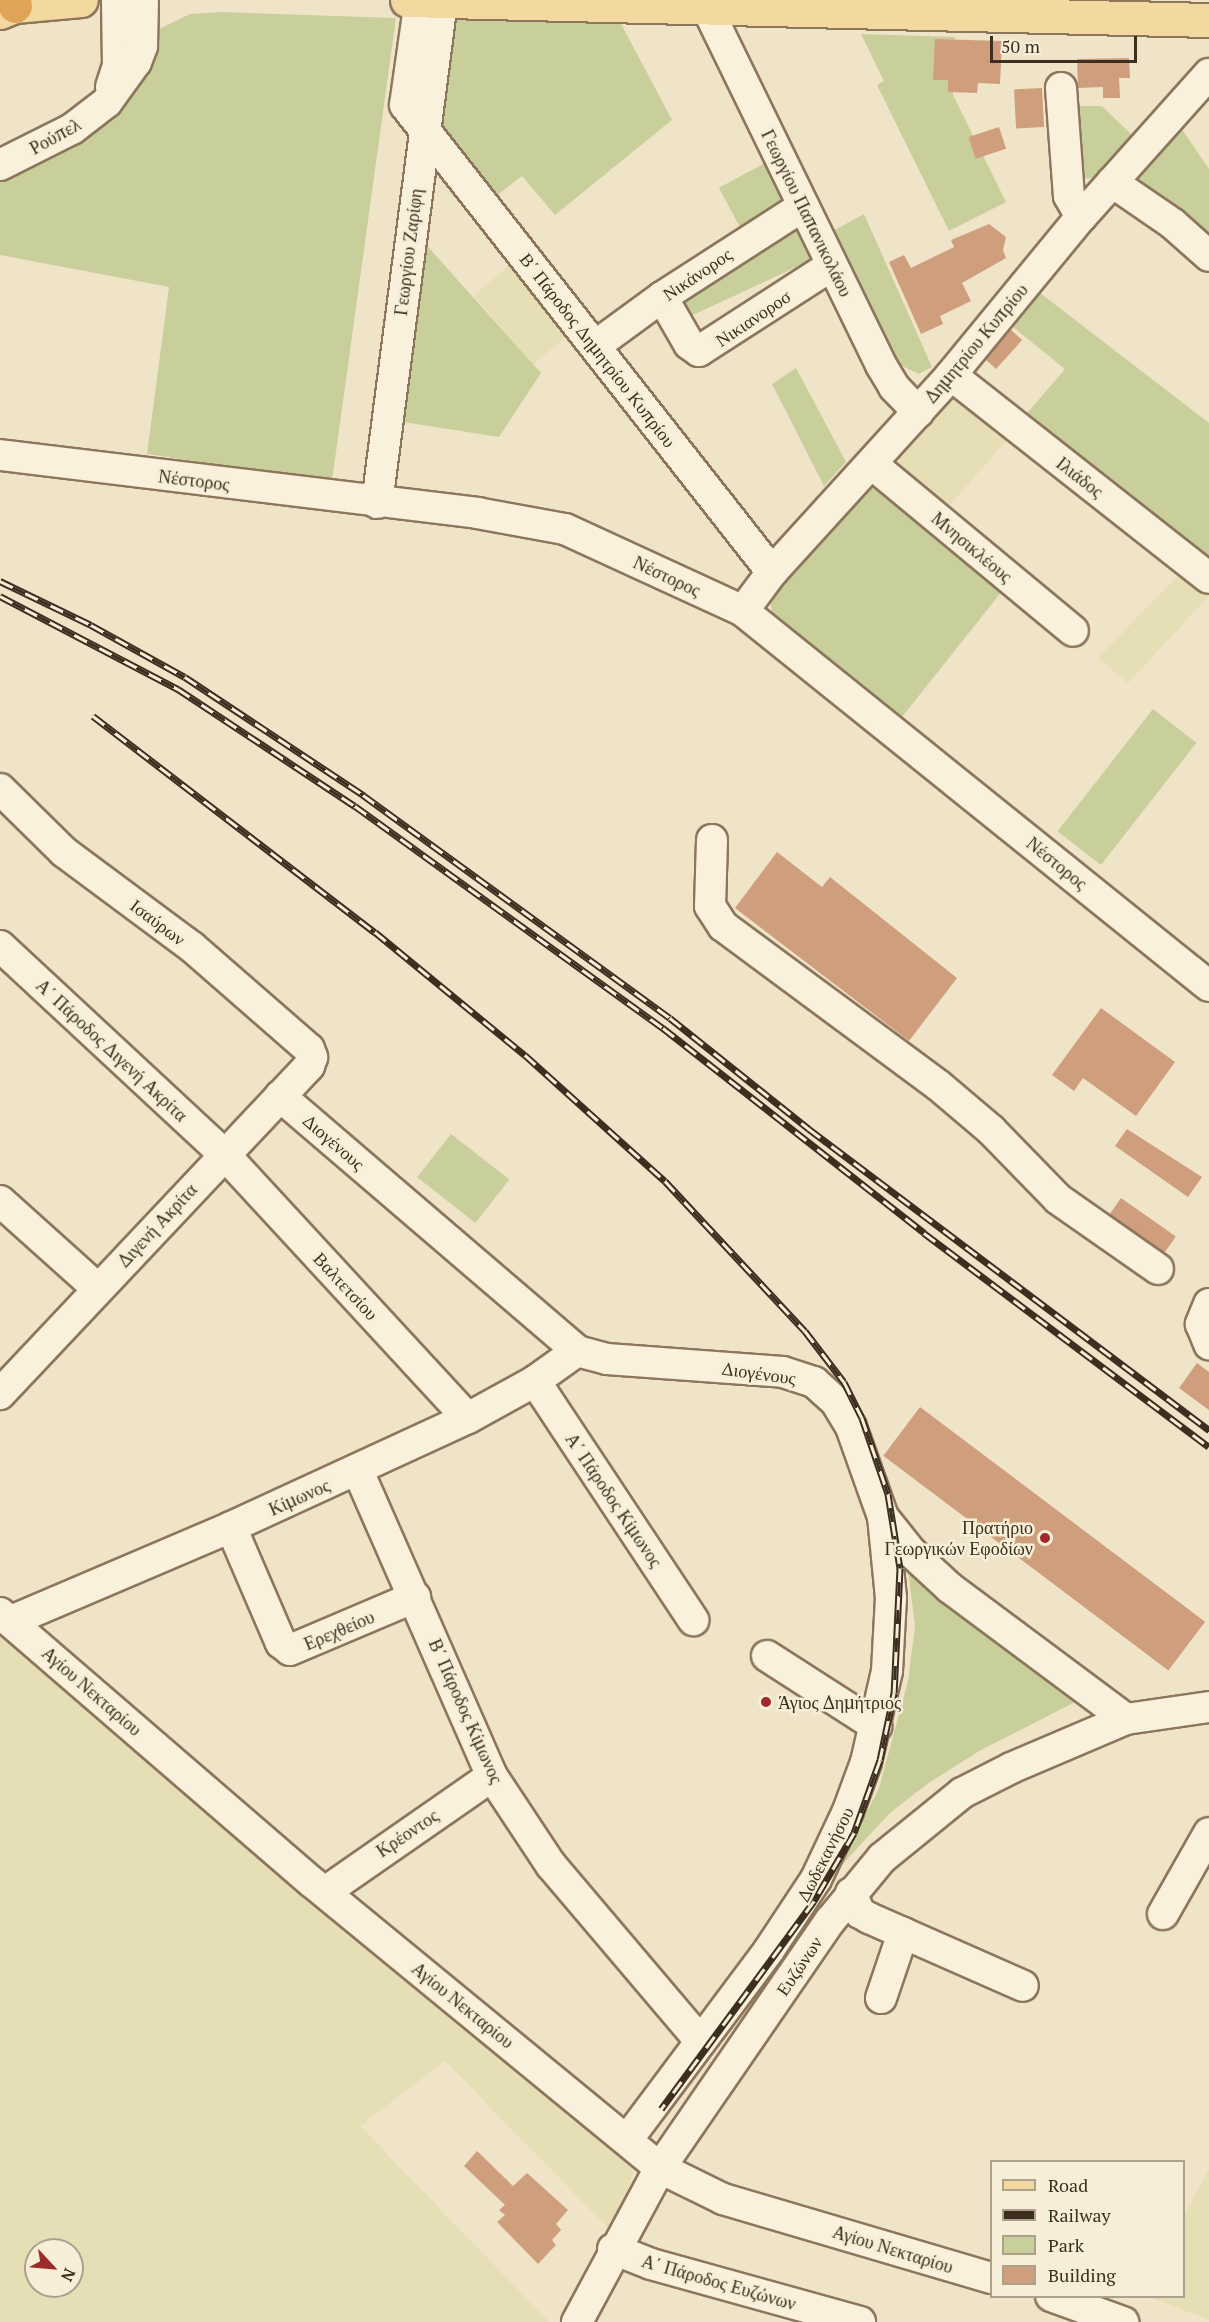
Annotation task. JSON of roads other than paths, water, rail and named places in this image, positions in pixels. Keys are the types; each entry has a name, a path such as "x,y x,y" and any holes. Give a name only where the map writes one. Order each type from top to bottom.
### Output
{"main road":[{"path":"10,6 81,0"},
{"path":"407,0 707,8 1015,6 1115,9 1209,20"}],"street":[{"path":"107,102 118,65 117,0"},
{"name":"Ρούπελ","path":"0,165 72,129 107,102 136,62 142,46 143,0"},
{"name":"Γεωργίου Ζαρίφη","path":"376,503 414,116 420,0"},
{"name":"Γεωργίου Ζαρίφη","path":"414,116 442,1"},
{"name":"Γεωργίου Παπανικολάου","path":"707,8 881,365 894,387 918,412"},
{"name":"Δημητρίου Κυπρίου","path":"743,611 772,572 951,375 1112,182 1209,74"},
{"path":"1061,88 1069,196 1082,217"},
{"name":"Β΄ Πάροδος Δημητρίου Κυπρίου","path":"414,116 772,572"},
{"path":"1112,182 1173,224 1209,256"},
{"name":"Νικάνορος","path":"595,346 662,297 803,206"},
{"name":"Νικιανοροσ","path":"662,297 689,344 699,351 831,266"},
{"name":"Ιλιάδος","path":"951,375 1209,578"},
{"name":"Νέστορος","path":"0,455 376,503 477,513 565,529 743,611 1209,986"},
{"name":"Μνησικλέους","path":"872,464 1073,631"},
{"name":"Ισαύρων","path":"0,789 64,852 192,947 309,1049 312,1057"},
{"path":"712,840 710,906 723,926 938,1085 991,1130 1058,1199 1158,1269"},
{"name":"Α΄ Πάροδος Διγενή Ακρίτα","path":"0,946 224,1154"},
{"name":"Διγενή Ακρίτα","path":"0,1394 309,1066 312,1057"},
{"name":"Διογένους","path":"280,1096 577,1351 607,1359 783,1372 813,1382 836,1402 851,1427 884,1517 911,1551 950,1587 1126,1719"},
{"name":"Βαλτετσίου","path":"224,1154 468,1418"},
{"path":"0,1201 98,1288"},
{"path":"1209,1304 1201,1324 1209,1344"},
{"name":"Κίμωνος","path":"5,1617 231,1527 358,1471 468,1418 535,1381 577,1351"},
{"name":"Α΄ Πάροδος Κίμωνος","path":"535,1381 693,1620"},
{"name":"Β΄ Πάροδος Κίμωνος","path":"358,1471 492,1776 551,1865 700,2042"},
{"name":"Δωδεκανήσου","path":"627,2140 769,1950 816,1879 848,1811 876,1726 887,1671 891,1598 884,1517"},
{"name":"Ερεχθείου","path":"231,1527 281,1643 290,1650 415,1597"},
{"name":"Αγίου Νεκταρίου","path":"5,1617 325,1892 660,2168 723,2199 990,2277"},
{"path":"766,1656 876,1726"},
{"path":"1126,1719 1209,1707"},
{"name":"Ευζώνων","path":"577,2322 613,2248 660,2168 851,1893 912,1830 962,1793 1126,1719"},
{"name":"Κρέοντος","path":"325,1892 492,1776"},
{"path":"1162,1914 1209,1833"},
{"path":"851,1893 860,1913 1023,1986"},
{"path":"881,1998 903,1933"},
{"name":"Α΄ Πάροδος Ευζώνων","path":"613,2248 651,2264 860,2322"},
{"path":"1057,2298 1123,2322"}],"railway":[{"path":"0,581 91,625 185,677 363,795 670,1018 809,1129 1209,1430"},
{"path":"0,596 178,689 355,806 663,1028 924,1233 1209,1447"},
{"path":"93,716 375,932 525,1055 665,1181 805,1331 844,1382 862,1418 888,1494 900,1568 894,1693 880,1760 854,1833 814,1901 661,2109"}],"place":[{"name":"Πρατήριο Γεωργικών Εφοδίων","path":"1045,1538"},
{"name":"Άγιος Δημήτριος","path":"766,1702"}]}
